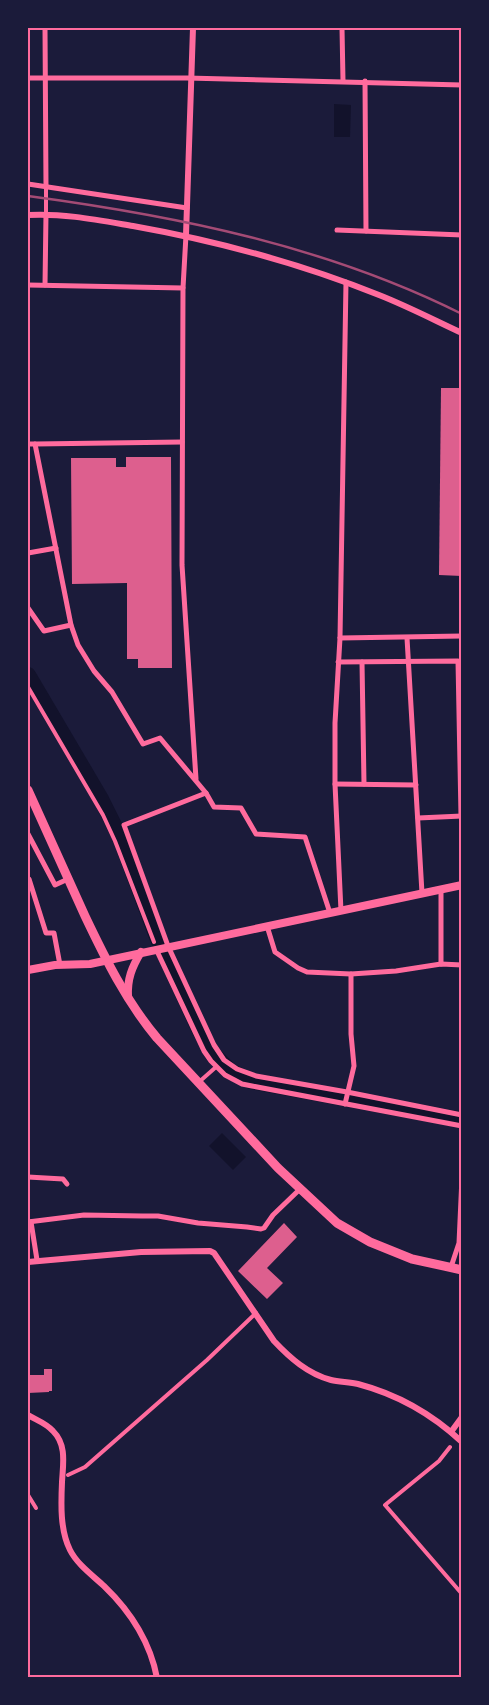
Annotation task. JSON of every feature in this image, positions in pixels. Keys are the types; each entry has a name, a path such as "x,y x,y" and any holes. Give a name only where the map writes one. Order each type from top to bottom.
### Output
{"highway":[{"path":"28,790 107,960 142,1020 299,1190 337,1223 370,1242 412,1259 462,1270"}],"main road":[{"path":"28,970 60,965 90,964 141,952 155,946 168,946 462,885"},
{"path":"128,998 128,980 141,952"}],"street":[{"path":"45,28 45,285"},
{"path":"193,28 183,288 182,565 196,780"},
{"path":"342,28 343,81"},
{"path":"28,78 192,78 462,85"},
{"path":"365,82 366,231"},
{"path":"28,184 187,208"},
{"path":"28,215 46,214 110,222 186,235 245,249 346,282 462,333"},
{"path":"336,230 462,235"},
{"path":"341,911 335,784 335,723 340,638 346,282"},
{"path":"28,285 183,288"},
{"path":"28,444 182,442"},
{"path":"35,444 71,625 78,645 94,672 112,692 143,744 160,738 196,780 214,807 241,808 256,834 305,837 330,913"},
{"path":"28,553 56,548"},
{"path":"28,608 44,631 71,625"},
{"path":"340,638 462,636"},
{"path":"407,638 422,893"},
{"path":"338,662 458,661 461,816 418,818"},
{"path":"362,662 364,784"},
{"path":"28,687 104,815 155,946 204,1051 216,1067 225,1075 242,1084 462,1126"},
{"path":"335,784 416,785"},
{"path":"206,793 124,825 168,946 214,1045 224,1060 237,1069 256,1076 462,1115"},
{"path":"28,834 56,885 68,879"},
{"path":"28,879 46,933 54,933 60,965"},
{"path":"441,889 441,964"},
{"path":"267,926 275,952 306,972 351,974 396,972 441,964 462,965"},
{"path":"345,1104 354,1066 350,1034 351,974"},
{"path":"199,1082 216,1067"},
{"path":"28,1177 63,1179 67,1184"},
{"path":"451,1267 459,1242 462,1177"},
{"path":"37,1260 29,1222 84,1215 158,1216 198,1223 247,1226 261,1229 299,1190"},
{"path":"28,1262 141,1252 210,1251 214,1253 263,1326 285,1352 308,1370 325,1378 357,1384 404,1401 421,1410 462,1442"},
{"path":"68,1475 85,1468 207,1360 256,1313"},
{"path":"28,1415 48,1425 61,1444 64,1459 62,1519 64,1534 70,1550 80,1564 120,1602 131,1616 149,1651 157,1678"},
{"path":"451,1432 462,1417"},
{"path":"450,1447 439,1461 385,1505 462,1594"},
{"path":"28,1495 36,1508"}],"shaded area":[{"path":"334,104 351,105 350,137 334,137"},
{"path":"222,1133 246,1157 233,1170 209,1146"}],"building":[{"path":"441,388 462,388 462,576 439,575"},
{"path":"126,457 171,457 172,668 138,668 138,659 127,659 127,583 72,584 71,458 116,458 116,467 126,467"},
{"path":"284,1223 297,1237 267,1268 283,1283 267,1299 238,1271"},
{"path":"44,1369 52,1369 52,1391 28,1393 28,1375 44,1375"}],"waterway":[{"path":"28,675 101,799 120,837 157,937 198,1027 212,1053 230,1071 251,1081 462,1120"}],"railway":[{"path":"28,196 140,213 250,237 358,270 410,290 462,314"}]}
